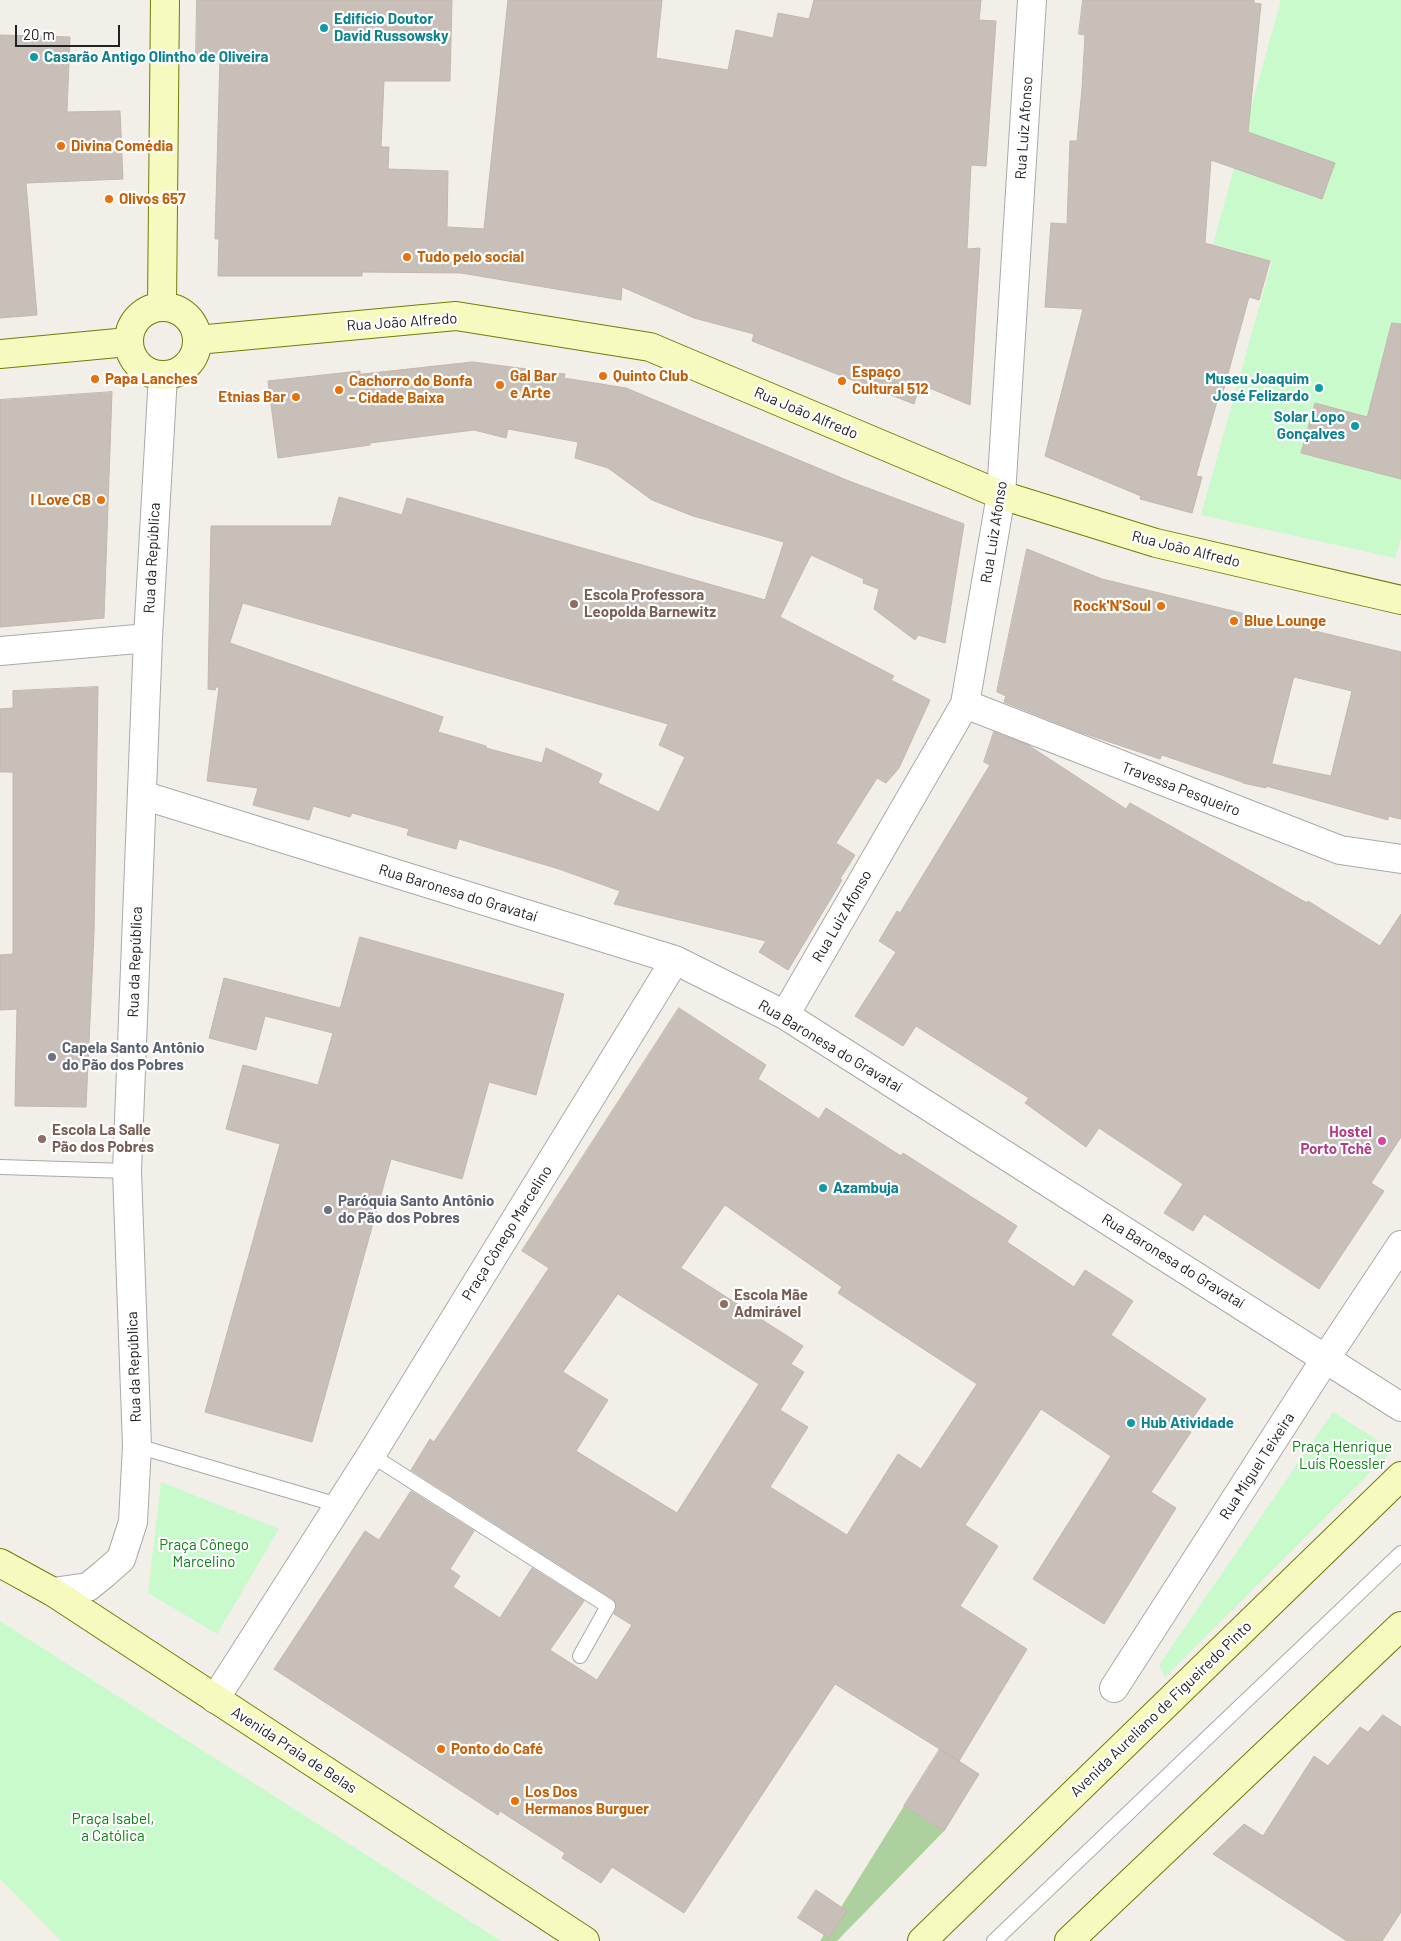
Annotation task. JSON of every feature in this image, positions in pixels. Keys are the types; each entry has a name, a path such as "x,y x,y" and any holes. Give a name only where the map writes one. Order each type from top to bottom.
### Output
{"street":[{"path":"162,306 165,0"},
{"name":"Rua Luiz Afonso","path":"785,1015 965,704 1001,495 1032,0"},
{"path":"162,306 175,309 187,316 194,327 197,340 195,353 188,364 176,372 164,375 150,373 139,366 131,355 128,342 131,329 138,317 149,309 162,306"},
{"name":"Rua João Alfredo","path":"197,340 456,316 650,348 1001,495 1156,543 1401,600"},
{"path":"0,354 128,342"},
{"name":"Rua da República","path":"53,1592 88,1587 121,1559 133,1522 137,1446 127,1171 148,638 164,375"},
{"path":"0,652 148,638"},
{"name":"Travessa Pesqueiro","path":"965,704 1340,850 1401,859"},
{"name":"Rua Baronesa do Gravataí","path":"142,795 675,960 785,1015 1401,1407"},
{"name":"Praça Cônego Marcelino","path":"215,1699 371,1455 675,960"},
{"name":"Rua Miguel Teixeira","path":"1114,1688 1326,1358 1401,1245"},
{"name":"Avenida Aureliano de Figueiredo Pinto","path":"922,1941 1401,1476"},
{"name":"Avenida Praia de Belas","path":"0,1563 53,1592 585,1941"},
{"path":"1069,1941 1401,1626"}],"lane":[{"path":"0,1167 127,1171"},
{"path":"137,1446 338,1505"},
{"path":"371,1455 608,1606 580,1656"},
{"path":"994,1941 1401,1553"}],"green space":[{"name":"Museu Joaquim José Felizardo","path":"1281,0 1401,0 1401,538 1395,558 1201,515 1272,261 1213,244"},
{"name":"Praça Henrique Luís Roessler","path":"1333,1412 1393,1450 1165,1677 1159,1665"},
{"name":"Praça Cônego Marcelino","path":"161,1482 279,1529 217,1634 148,1593"},
{"name":"Praça Isabel, a Católica","path":"0,1621 501,1941 61,1941 0,1879"},
{"path":"904,1806 944,1831 837,1941 820,1941"}],"building":[{"path":"197,0 452,0 450,81 384,81 381,147 389,147 388,169 448,171 447,227 484,229 508,0 662,0 656,58 728,70 736,30 773,38 778,13 809,19 814,0 981,0 979,20 996,21 986,166 971,165 967,249 980,248 970,405 920,384 914,404 752,341 754,334 694,318 622,287 621,300 461,273 362,272 362,276 218,276 219,239 215,239 220,57 196,57"},
{"path":"1083,0 1254,0 1254,3 1261,4 1248,132 1335,163 1322,199 1211,160 1205,243 1270,261 1259,300 1249,297 1223,392 1220,391 1196,476 1202,477 1192,513 1140,499 1141,496 1045,456 1083,309 1045,307 1051,223 1067,224 1070,141 1077,141 1082,89 1085,35 1079,34"},
{"path":"0,35 70,37 67,112 120,111 123,179 26,183 37,315 0,318"},
{"name":"Solar Lopo Gonçalves","path":"1392,323 1401,324 1401,479 1301,453 1315,403 1367,417"},
{"path":"473,362 565,374 564,378 626,388 849,481 964,524 945,643 918,635 915,640 874,609 879,589 863,583 864,579 811,555 780,617 894,676 891,680 930,700 899,768 886,783 877,778 836,843 855,855 788,970 759,952 766,941 614,904 620,891 559,869 459,839 456,849 407,835 409,829 352,813 350,817 313,806 309,820 253,805 258,788 207,781 219,687 216,687 215,690 208,689 211,526 331,526 339,497 402,515 407,498 765,600 784,542 693,516 652,500 608,468 575,458 578,442 508,429 506,438 474,430 370,443 370,445 278,458 268,381 360,371 360,374","holes":["243,603 668,724 659,745 685,757 659,812 598,783 602,774 546,748 542,763 486,748 486,746 438,732 443,717 230,643"]},
{"path":"112,392 104,618 0,627 0,400"},
{"path":"1027,549 1102,579 1401,652 1401,819 1388,816 1388,820 1266,786 1266,788 1243,783 1162,755 1160,759 1080,732 1004,702 1006,696 997,692","holes":["1294,677 1352,691 1331,776 1272,764"]},
{"path":"98,687 94,933 86,1107 15,1106 17,1009 0,1010 0,955 13,954 13,772 0,772 0,709 13,708 13,691"},
{"path":"994,732 1028,745 1126,809 1130,803 1307,903 1308,901 1380,946 1401,914 1401,1137 1371,1183 1384,1191 1319,1289 1204,1214 1193,1231 1164,1213 1183,1184 1099,1128 1086,1147 1025,1103 1029,1098 916,1026 903,1046 855,1016 896,952 879,941 897,911 900,913 990,765 984,762"},
{"name":"Paróquia Santo Antônio do Pão dos Pobres","path":"360,937 564,994 536,1095 489,1082 462,1179 391,1159 312,1442 205,1412 280,1144 226,1129 243,1065 318,1085 333,1033 265,1016 256,1050 209,1038 224,978 340,1008"},
{"path":"679,1008 766,1065 758,1079 819,1119 826,1108 901,1156 903,1153 1017,1226 1007,1242 1074,1287 1085,1270 1133,1301 1111,1335 1206,1399 1185,1429 1191,1432 1151,1492 1176,1508 1104,1624 1033,1579 1111,1456 1041,1409 965,1525 998,1546 960,1606 1027,1649 959,1761 835,1684 684,1913 612,1867 601,1883 562,1858 565,1853 500,1811 498,1815 274,1669 365,1531 379,1540 411,1491 474,1531 450,1569 460,1576 453,1587 500,1618 532,1568 584,1601 550,1650 597,1680 632,1625 614,1614 617,1606 613,1599 411,1470 430,1439 434,1442 549,1268 522,1251","holes":["725,1205 842,1287 838,1293 977,1384 921,1469 898,1454 847,1535 770,1487 808,1427 780,1410 804,1372 791,1364 803,1346 681,1268","618,1294 759,1384 677,1513 576,1451 608,1400 563,1372"]},
{"path":"1383,1715 1401,1727 1401,1912 1382,1941 1347,1941 1213,1854 1244,1824 1263,1836 1314,1756 1328,1766 1360,1727 1368,1732"},
{"path":"940,1749 979,1774 944,1831 904,1806"},
{"path":"816,1890 847,1911 829,1938 798,1918"}],"place":[{"name":"Edifício Doutor David Russowsky","path":"324,28"},
{"name":"Casarão Antigo Olintho de Oliveira","path":"34,57"},
{"name":"Divina Comédia","path":"61,146"},
{"name":"Olivos 657","path":"109,199"},
{"name":"Tudo pelo social","path":"407,257"},
{"name":"Quinto Club","path":"603,376"},
{"name":"Papa Lanches","path":"95,379"},
{"name":"Espaço Cultural 512","path":"842,381"},
{"name":"Gal Bar e Arte","path":"500,385"},
{"name":"Museu Joaquim José Felizardo","path":"1319,388"},
{"name":"Cachorro do Bonfa - Cidade Baixa","path":"339,390"},
{"name":"Etnias Bar","path":"296,397"},
{"name":"Solar Lopo Gonçalves","path":"1355,426"},
{"name":"I Love CB","path":"101,500"},
{"name":"Escola Professora Leopolda Barnewitz","path":"574,604"},
{"name":"Rock'N'Soul","path":"1161,606"},
{"name":"Blue Lounge","path":"1234,621"},
{"name":"Capela Santo Antônio do Pão dos Pobres","path":"52,1057"},
{"name":"Escola La Salle Pão dos Pobres","path":"42,1139"},
{"name":"Hostel Porto Tchê","path":"1382,1141"},
{"name":"Azambuja","path":"823,1188"},
{"name":"Paróquia Santo Antônio do Pão dos Pobres","path":"328,1210"},
{"name":"Escola Mãe Admirável","path":"724,1304"},
{"name":"Hub Atividade","path":"1131,1423"},
{"name":"Ponto do Café","path":"441,1749"},
{"name":"Los Dos Hermanos Burguer","path":"515,1801"}]}
